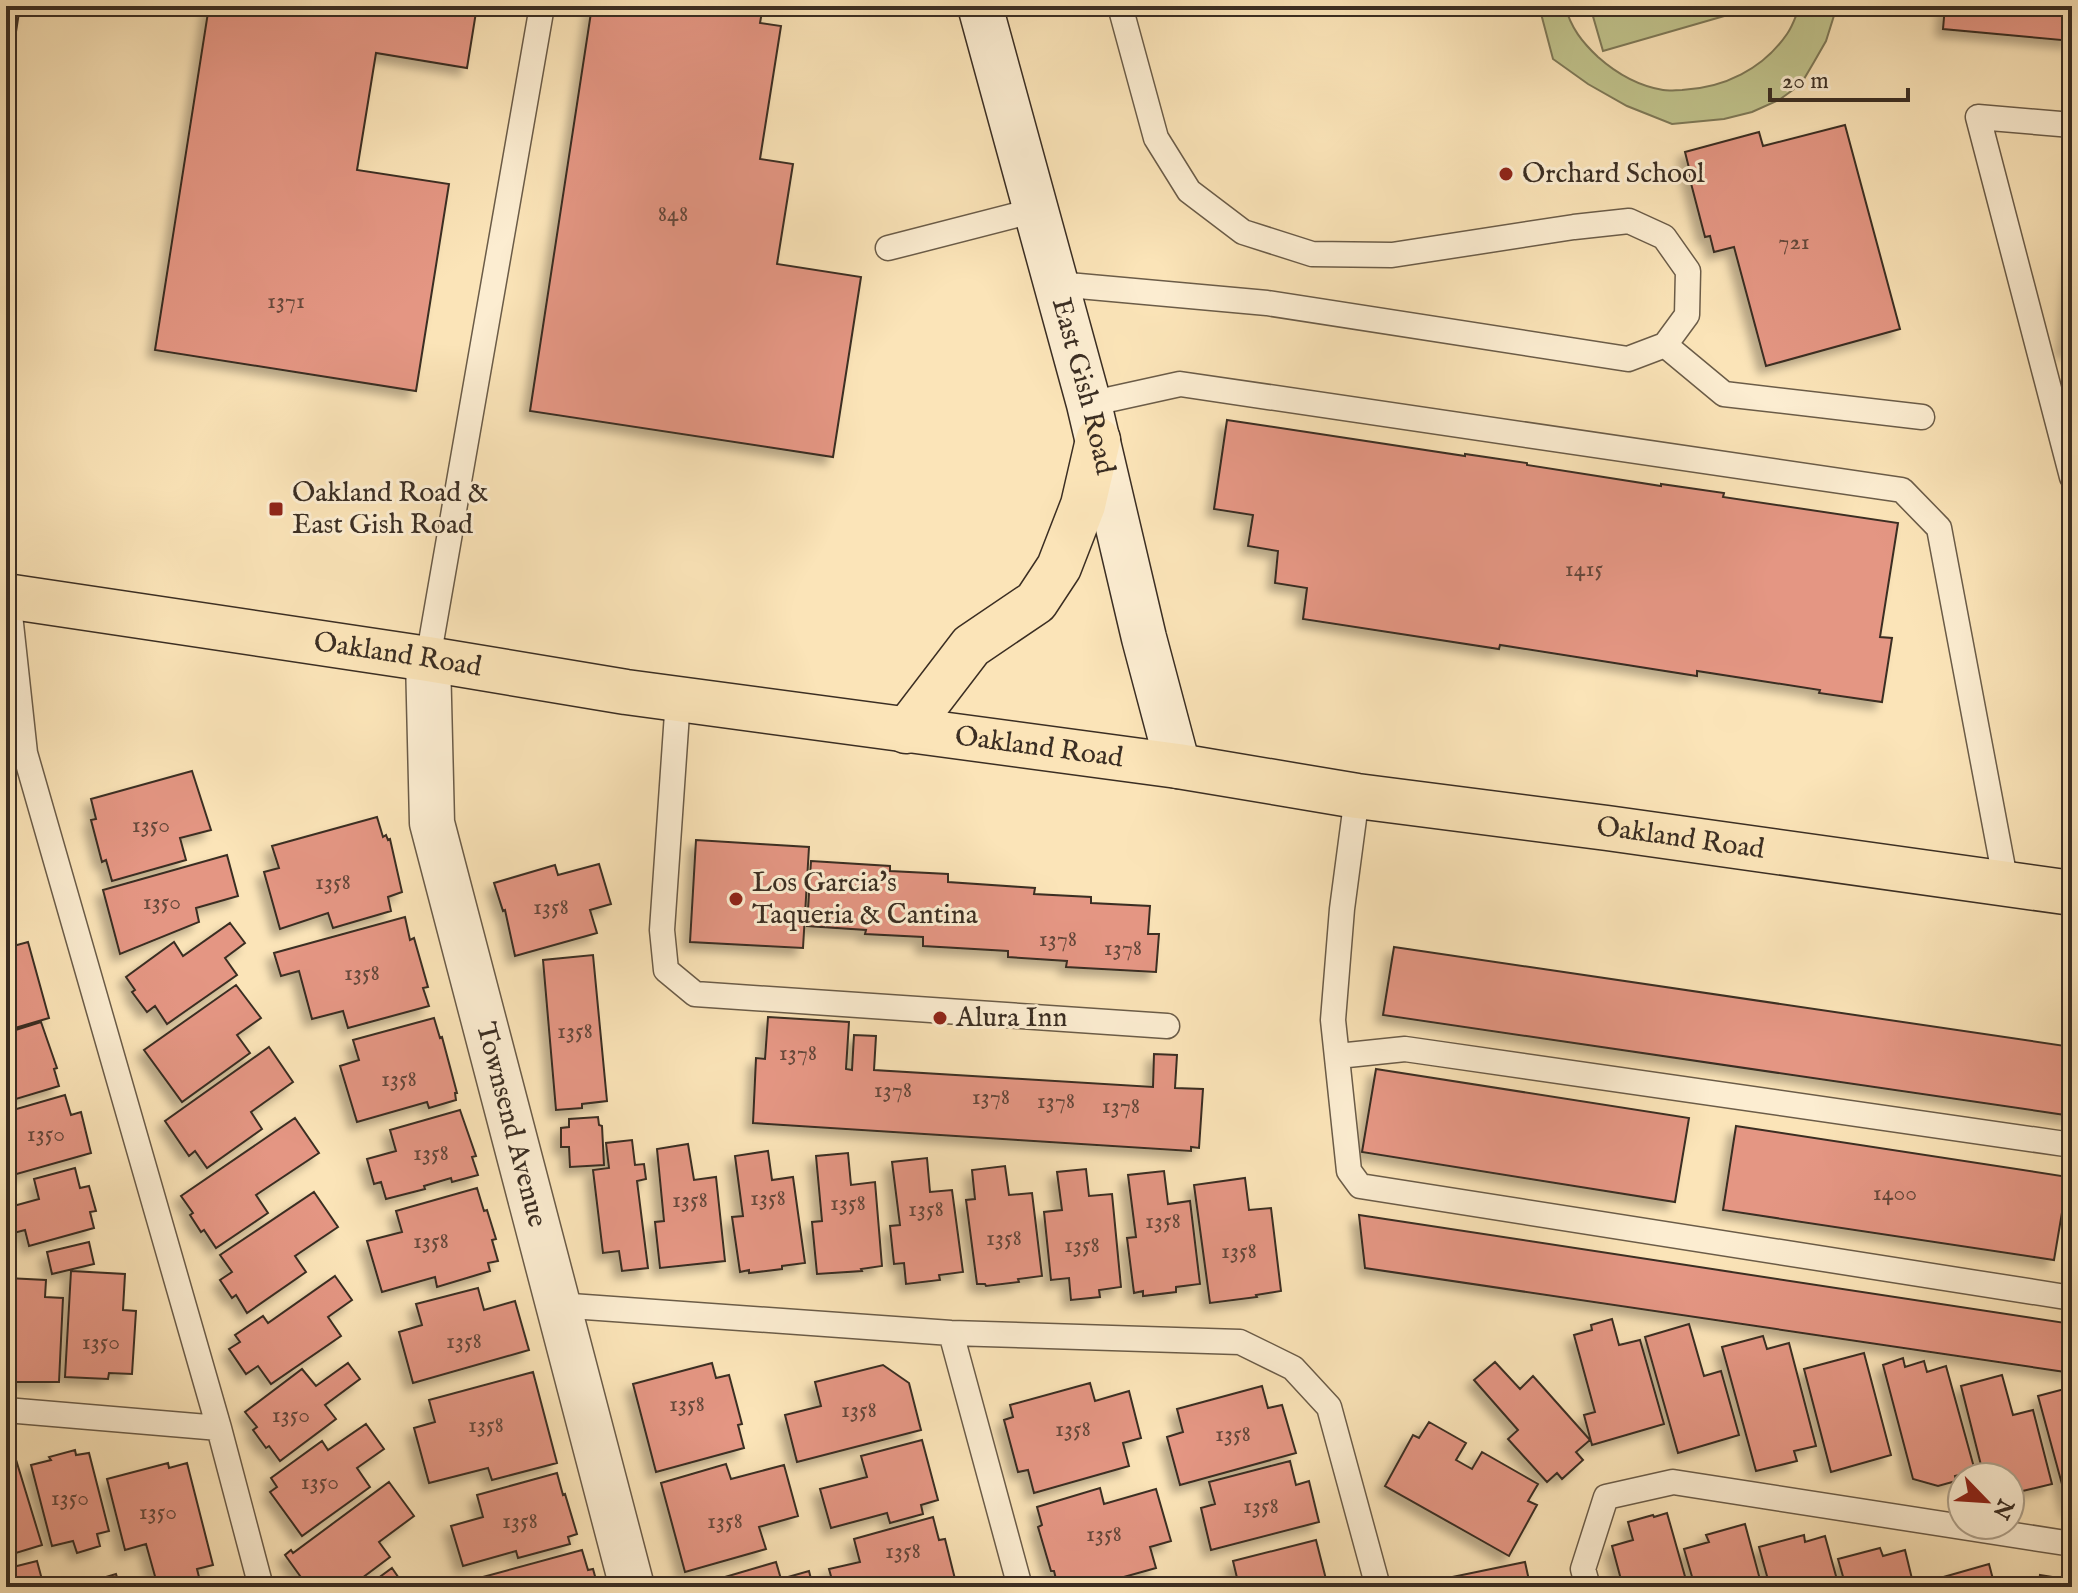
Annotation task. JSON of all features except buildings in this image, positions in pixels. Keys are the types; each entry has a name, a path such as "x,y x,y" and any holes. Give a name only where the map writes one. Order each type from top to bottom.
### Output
{"main road":[{"path":"906,731 971,646 1036,602 1059,567 1083,505 1094,422"},
{"name":"Oakland Road","path":"7,596 626,692 1178,766 1357,796 2072,893"}],"street":[{"name":"East Gish Road","path":"980,6 1094,422 1144,638 1178,766"},
{"name":"Townsend Avenue","path":"428,659 432,823 632,1587"}],"lane":[{"path":"428,659 542,6"},
{"path":"1057,284 1267,303 1628,359 1665,345 1687,315 1688,271 1664,237 1629,221 1392,255 1312,254 1243,232 1189,191 1156,138 1120,6"},
{"path":"2072,125 1978,117 2072,477"},
{"path":"888,248 1036,210"},
{"path":"1665,345 1724,394 1922,417"},
{"path":"1094,422 1180,384 1902,490 1939,528 2006,884"},
{"path":"7,596 25,753 219,1428 261,1587"},
{"path":"678,699 662,930 666,970 695,994 1167,1026"},
{"path":"1357,796 1342,909 1333,1020 1349,1171 1360,1186 2072,1298"},
{"path":"1338,1056 1405,1049 2072,1145"},
{"path":"557,1305 951,1333 1240,1342 1293,1368 1329,1407 1378,1587"},
{"path":"951,1333 1020,1587"},
{"path":"6,1410 219,1428"},
{"path":"1588,1587 1583,1569 1606,1497 1673,1482 2072,1544"}],"green space":[{"path":"1539,6 1565,6 1578,34 1605,63 1637,82 1670,90 1713,85 1741,74 1754,67 1777,46 1789,31 1800,6 1837,6 1826,41 1801,84 1779,100 1752,112 1724,119 1672,124 1627,106 1553,59"},
{"path":"1590,6 1759,6 1603,51"}],"place":[{"name":"Orchard School","path":"1506,174"},
{"name":"Oakland Road & East Gish Road","path":"276,509"},
{"name":"Los Garcia's Taqueria & Cantina","path":"736,899"},
{"name":"Alura Inn","path":"940,1018"}]}
